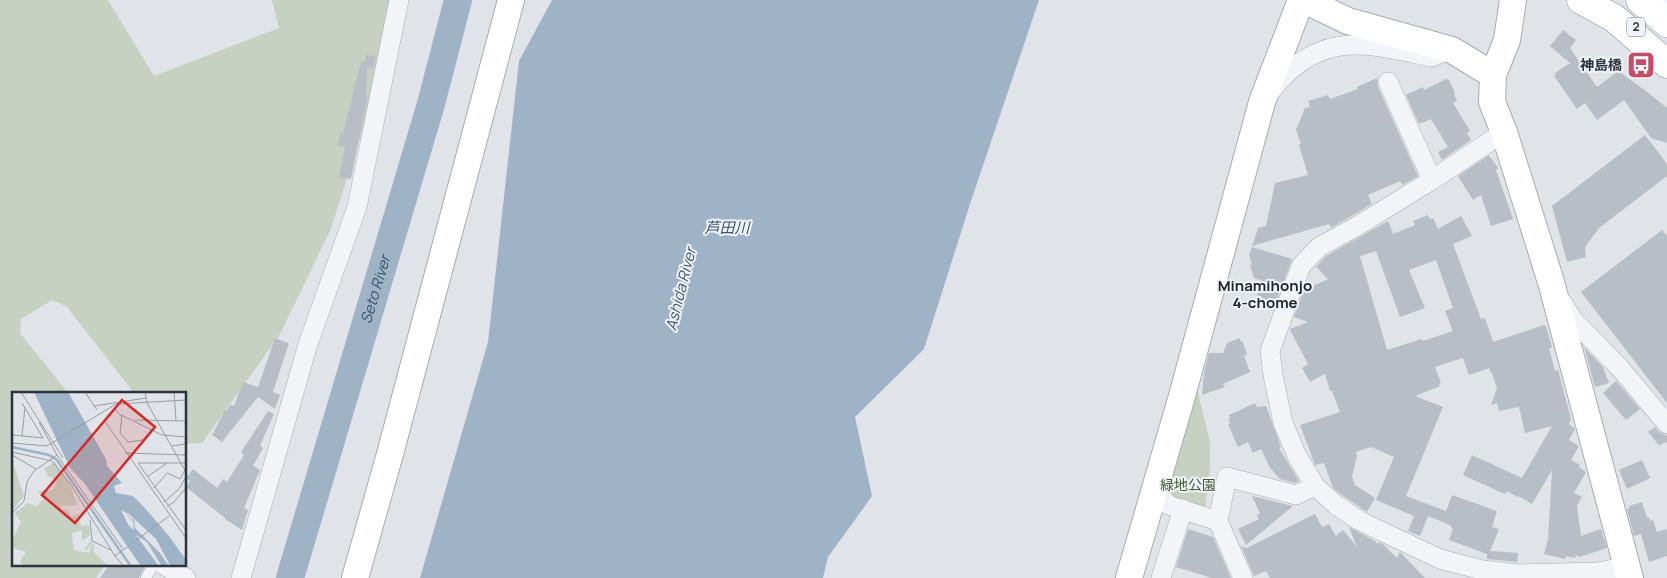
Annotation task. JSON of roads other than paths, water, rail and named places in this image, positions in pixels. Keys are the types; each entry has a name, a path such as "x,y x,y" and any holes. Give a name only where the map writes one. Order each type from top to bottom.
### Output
{"highway":[{"path":"1581,0 1614,18 1667,64"},
{"name":"2","path":"1604,0 1667,55"},
{"name":"2","path":"1640,0 1667,23"}],"street":[{"path":"240,578 308,344 357,207 399,0"},
{"path":"1129,578 1262,102 1303,0 1348,21 1452,50 1493,75"},
{"path":"1504,132 1432,180 1319,247 1301,266 1270,351 1272,375 1283,423 1297,456 1315,486 1336,505 1360,521 1440,559 1482,570 1519,574 1629,572 1551,282 1504,132 1492,102 1493,75 1507,40 1513,0"},
{"path":"1663,0 1667,4"},
{"path":"355,578 510,7"},
{"path":"1262,102 1282,78 1298,63 1327,48 1359,44 1432,57 1452,50"},
{"path":"1388,82 1432,180"},
{"path":"1551,282 1574,321 1619,367 1667,424"},
{"path":"1243,578 1218,521 1227,477 1296,495 1315,486"},
{"path":"1155,489 1168,505 1218,521"},
{"path":"1161,578 1183,509"},
{"path":"165,566 186,578"}],"lane":[{"path":"146,578 153,566"}],"water":[{"name":"芦田川","path":"552,0 1039,0 971,201 924,349 855,417 872,496 828,557 823,578 420,578 488,342 519,61"}],"waterway":[{"name":"Seto River","path":"290,578 431,104 458,0"}],"place":[{"name":"神島橋","path":"1641,65"}],"district":[{"name":"Minamihonjo 4-chome","path":"1265,294"}],"water label":[{"name":"Ashida River","path":"681,289"}],"park label":[{"name":"緑地公園","path":"1188,485"}]}
